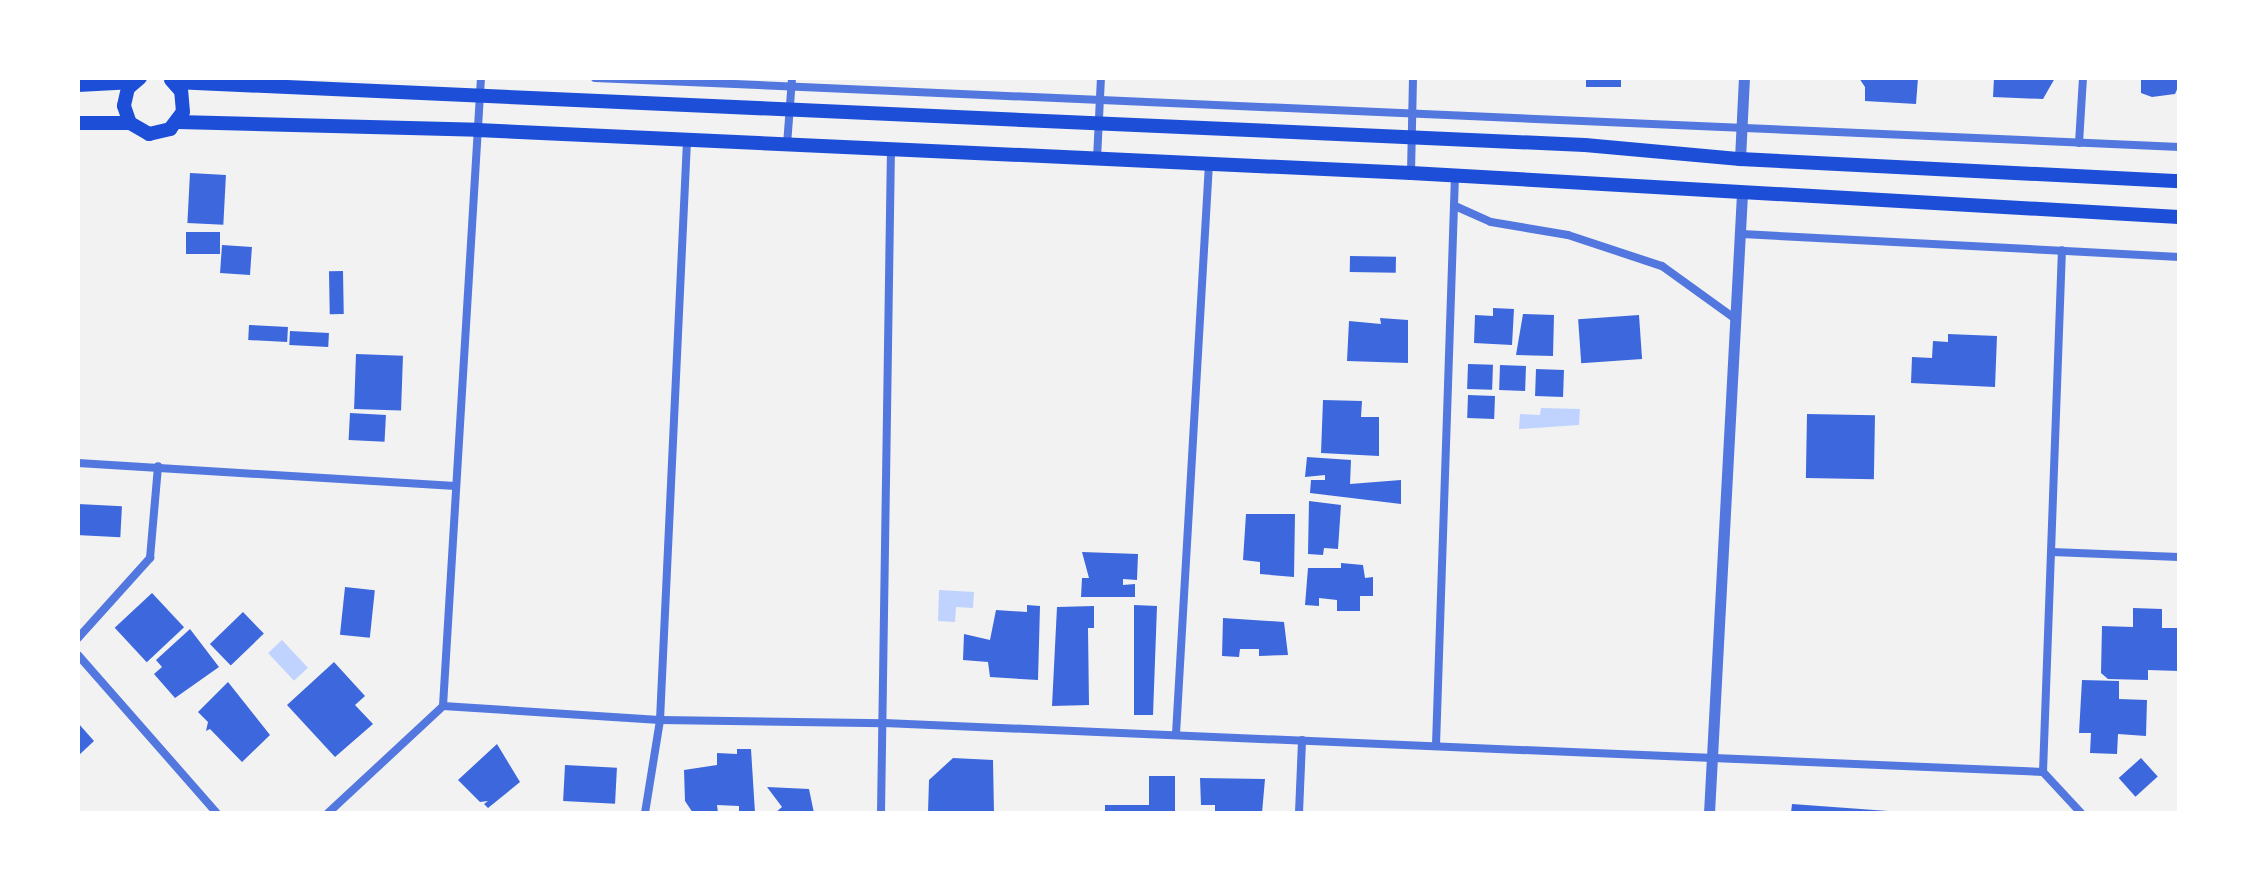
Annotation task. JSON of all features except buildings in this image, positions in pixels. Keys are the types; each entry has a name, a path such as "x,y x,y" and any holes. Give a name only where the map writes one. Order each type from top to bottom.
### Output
{"main road":[{"path":"78,85 137,79"},
{"path":"130,123 124,106 137,79"},
{"path":"172,79 790,111 1411,137 1740,159 2179,181"},
{"path":"172,79 184,101 178,122"},
{"path":"78,123 130,123 149,134 178,122 477,130 1455,175 2179,217"}],"street":[{"path":"328,813 443,706 481,78"},
{"path":"595,78 1100,104 2179,147"},
{"path":"787,145 792,78"},
{"path":"1097,159 1101,78"},
{"path":"1411,173 1413,78"},
{"path":"1740,159 1744,78"},
{"path":"2079,143 2083,78"},
{"path":"645,813 660,720 687,140"},
{"path":"881,813 891,149"},
{"path":"1176,734 1209,164"},
{"path":"1436,745 1455,175"},
{"path":"1709,813 1742,194"},
{"path":"1455,206 1491,222 1568,235 1662,266 1737,320"},
{"path":"1742,234 2179,257"},
{"path":"2043,772 2062,250"},
{"path":"78,463 455,486"},
{"path":"78,638 150,558 158,466"},
{"path":"2052,552 2179,557"},
{"path":"78,655 217,813"},
{"path":"443,706 660,720 884,723 2043,772 2081,813"},
{"path":"1299,813 1302,740"}],"water":[{"path":"1541,408 1580,409 1579,425 1519,429 1520,414 1540,415"},
{"path":"939,590 974,592 973,608 956,607 955,622 938,621"},
{"path":"282,640 308,668 294,681 268,653"}]}
